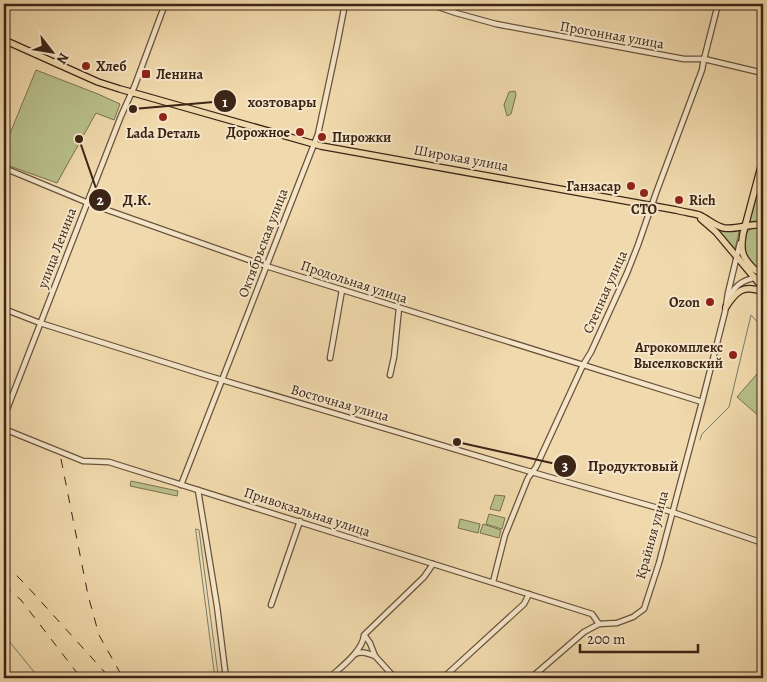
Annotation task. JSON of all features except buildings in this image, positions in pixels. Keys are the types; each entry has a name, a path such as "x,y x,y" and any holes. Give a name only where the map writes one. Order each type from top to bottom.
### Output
{"main road":[{"name":"Широкая улица","path":"4,40 98,82 313,144 690,214"},
{"path":"763,160 763,188"},
{"path":"754,269 745,260 742,252 743,234 763,160"},
{"path":"732,228 742,223 750,209"},
{"path":"690,214 698,215 724,228 745,227 755,224 763,225"},
{"path":"690,214 710,227 763,288"},
{"path":"743,264 763,275"},
{"path":"726,307 741,290 750,288 763,292"}],"street":[{"name":"улица Ленина","path":"4,417 165,4"},
{"name":"Октябрьская улица","path":"181,485 319,127 345,4"},
{"name":"Прогонная улица","path":"430,4 496,24 684,59 704,59 763,73"},
{"name":"Степная улица","path":"493,582 505,535 528,478 536,467 583,365 591,352 638,245 702,70 718,4"},
{"name":"Продольная улица","path":"4,168 87,202 266,266 702,402"},
{"path":"726,307 736,256 743,234"},
{"path":"726,307 730,295 737,284 763,275"},
{"path":"330,358 342,290"},
{"name":"Крайняя улица","path":"532,678 584,632 599,624 617,623 633,618 644,609 659,563 726,307"},
{"path":"390,375 394,357 399,308"},
{"name":"Восточная улица","path":"4,309 40,323 222,380 672,512 763,543"},
{"name":"Привокзальная улица","path":"4,429 83,461 109,462 592,614 599,624"},
{"path":"198,490 217,606 226,678"},
{"path":"271,605 300,521"},
{"path":"329,678 355,654 363,642 364,635 424,576 433,564"},
{"path":"443,678 524,604 529,594"},
{"path":"364,635 370,644 374,656 394,678"},
{"path":"355,654 360,652 374,656"}],"green space":[{"path":"36,70 120,104 114,120 96,113 57,183 4,164 4,148"},
{"path":"515,91 516,95 511,114 507,116 504,105 509,92"},
{"path":"760,176 763,222 748,222"},
{"path":"756,227 763,229 763,269 750,263 744,248 746,234 750,229"},
{"path":"740,228 735,249 718,230 725,231"},
{"path":"763,367 763,415 761,418 737,397"},
{"path":"131,481 178,491 177,496 130,486"},
{"path":"495,495 505,496 500,511 490,509"},
{"path":"489,514 505,518 502,529 486,524"},
{"path":"460,519 480,524 478,533 458,528"},
{"path":"483,524 501,530 499,538 480,533"}],"waterway":[{"path":"700,440 702,434 729,407 751,315 763,328"},
{"path":"196,529 199,530 218,674 215,675 196,529"},
{"path":"4,635 39,678"}],"railway":[{"path":"61,459 88,595 99,635 123,678"},
{"path":"4,563 110,678"},
{"path":"4,585 21,600 81,678"}],"place":[{"name":"Хлеб","path":"86,66"},
{"name":"Ленина","path":"146,74"},
{"name":"хозтовары","path":"133,109"},
{"name":"Lada Dеталь","path":"163,117"},
{"name":"Дорожное","path":"300,132"},
{"name":"Пирожки","path":"322,137"},
{"name":"Д.К.","path":"79,139"},
{"name":"Ганзасар","path":"631,186"},
{"name":"СТО","path":"644,193"},
{"name":"Rich","path":"679,200"},
{"name":"Ozon","path":"710,302"},
{"name":"Агрокомплекс Выселковский","path":"733,355"},
{"name":"Продуктовый","path":"457,442"}]}
